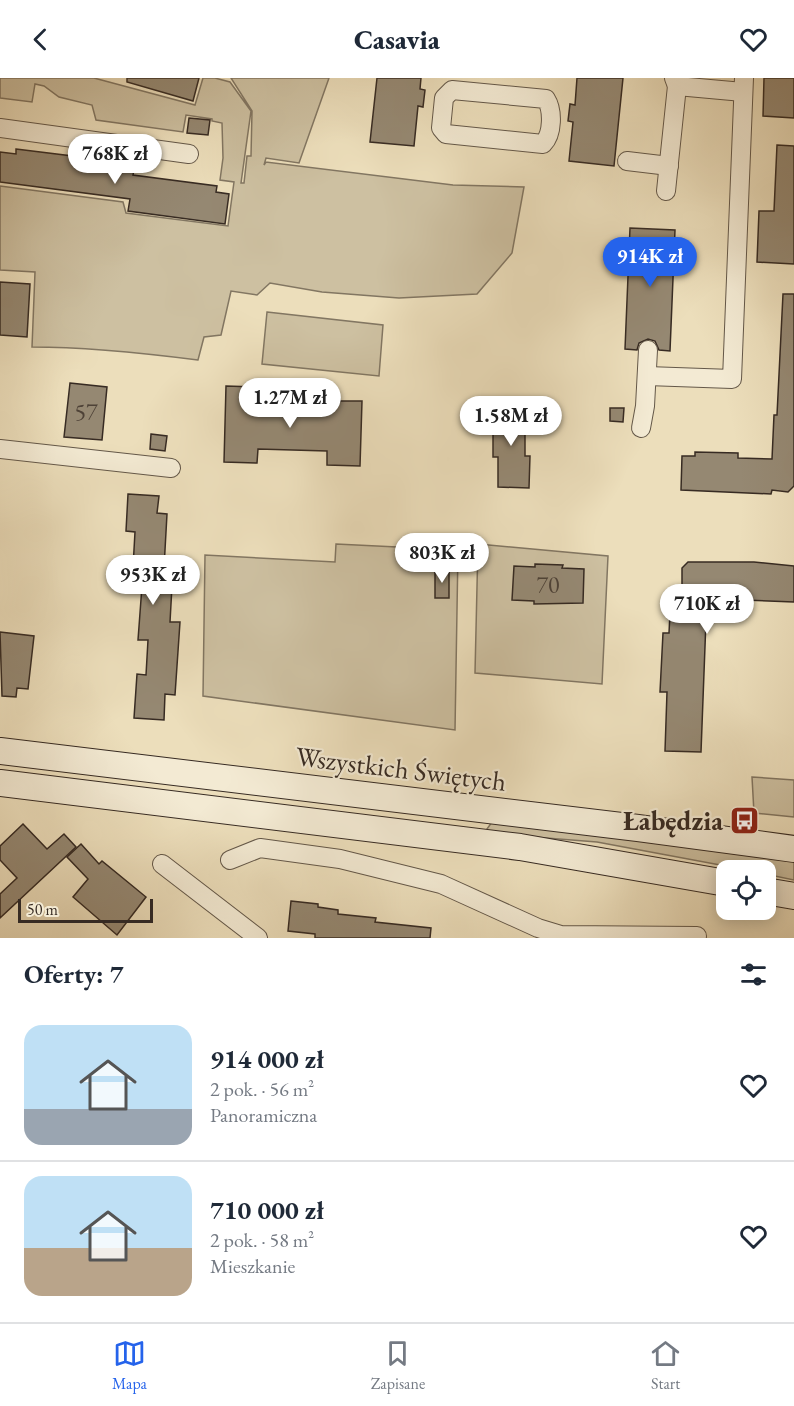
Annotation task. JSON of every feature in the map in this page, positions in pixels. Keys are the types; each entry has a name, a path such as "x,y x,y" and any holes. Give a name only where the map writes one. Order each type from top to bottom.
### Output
{"street":[{"path":"647,376 732,379 744,85 676,82 666,191"},
{"path":"484,85 546,99 551,108 548,139 543,144 446,134 441,128 444,98 452,90 484,85"},
{"path":"0,128 189,154"},
{"path":"627,161 669,166"},
{"path":"641,428 648,350"},
{"path":"0,449 171,468"},
{"name":"Wszystkich Świętych","path":"0,751 791,848"},
{"path":"0,783 520,847 716,881"},
{"path":"230,860 260,848 340,859 441,884 561,937 697,936"},
{"path":"162,864 258,938"},
{"path":"776,893 794,896"}],"shaded area":[{"path":"0,78 94,78 195,105 203,78 230,82 251,111 241,183 244,183 247,156 251,156 252,111 231,78 329,78 299,163 266,158 264,165 266,162 453,185 524,187 512,253 477,294 399,298 322,292 270,283 257,295 231,291 221,335 204,337 198,360 115,351 32,347 35,272 0,270 0,186 123,202 126,213 228,226 234,182 220,180 223,158 222,123 186,115 183,132 96,120 92,105 59,97 44,86 35,84 32,102 0,98"},
{"path":"267,312 383,325 379,376 262,364"},
{"path":"336,544 458,550 455,730 203,696 205,555 335,562"},
{"path":"478,544 608,556 602,684 475,673"},
{"path":"752,777 794,780 794,817 754,813"},
{"path":"492,822 794,859 794,880 776,876 776,860 716,860 716,864 597,842 484,833"}],"building":[{"path":"127,78 199,78 193,101 127,82"},
{"path":"377,78 421,78 420,89 425,90 423,107 418,106 414,146 370,142"},
{"path":"577,78 623,78 614,166 569,161 573,122 568,121 570,104 575,105"},
{"path":"764,78 794,78 794,118 763,116"},
{"path":"189,118 210,120 208,135 187,133"},
{"path":"777,145 794,146 794,264 757,262 759,211 774,211"},
{"path":"16,149 121,162 120,168 134,170 133,175 217,186 216,192 229,194 225,224 128,211 130,199 0,182 0,152 16,154"},
{"path":"630,228 675,230 670,351 659,350 655,341 648,339 639,343 637,350 625,349"},
{"path":"0,282 30,284 27,337 0,335"},
{"path":"783,294 794,294 794,486 788,492 772,490 771,494 681,490 682,456 695,456 695,452 738,453 738,458 772,459 774,415 777,415"},
{"path":"70,383 107,387 102,440 64,437"},
{"path":"226,386 259,387 259,411 328,413 328,401 362,401 360,466 327,465 327,451 258,449 257,463 224,462"},
{"path":"493,406 525,406 525,456 530,456 529,488 498,487 498,457 493,457"},
{"path":"610,408 624,408 623,422 610,421"},
{"path":"151,434 167,436 165,451 150,449"},
{"path":"128,494 159,496 157,513 167,514 164,568 173,568 170,622 180,622 175,695 165,694 164,720 134,718 137,674 146,675 148,640 138,640 142,586 132,585 135,532 126,531"},
{"path":"688,562 754,562 794,566 794,602 716,599 715,620 706,620 701,752 665,751 667,692 660,692 663,633 669,633 671,594 682,595 682,568"},
{"path":"535,564 563,565 562,568 584,569 583,603 534,604 534,601 512,600 514,566 535,567"},
{"path":"435,571 449,571 449,598 435,598"},
{"path":"0,632 34,636 28,689 17,688 16,697 2,696"},
{"path":"23,824 47,849 64,834 76,847 0,918 0,894 17,878 0,860 0,846"},
{"path":"81,844 99,864 102,861 146,897 117,935 73,897 88,879 67,857"},
{"path":"291,901 318,904 318,907 338,910 338,914 376,918 375,922 431,928 430,938 315,938 315,934 288,931"}],"place":[{"name":"Łabędzia","path":"744,821"}]}
